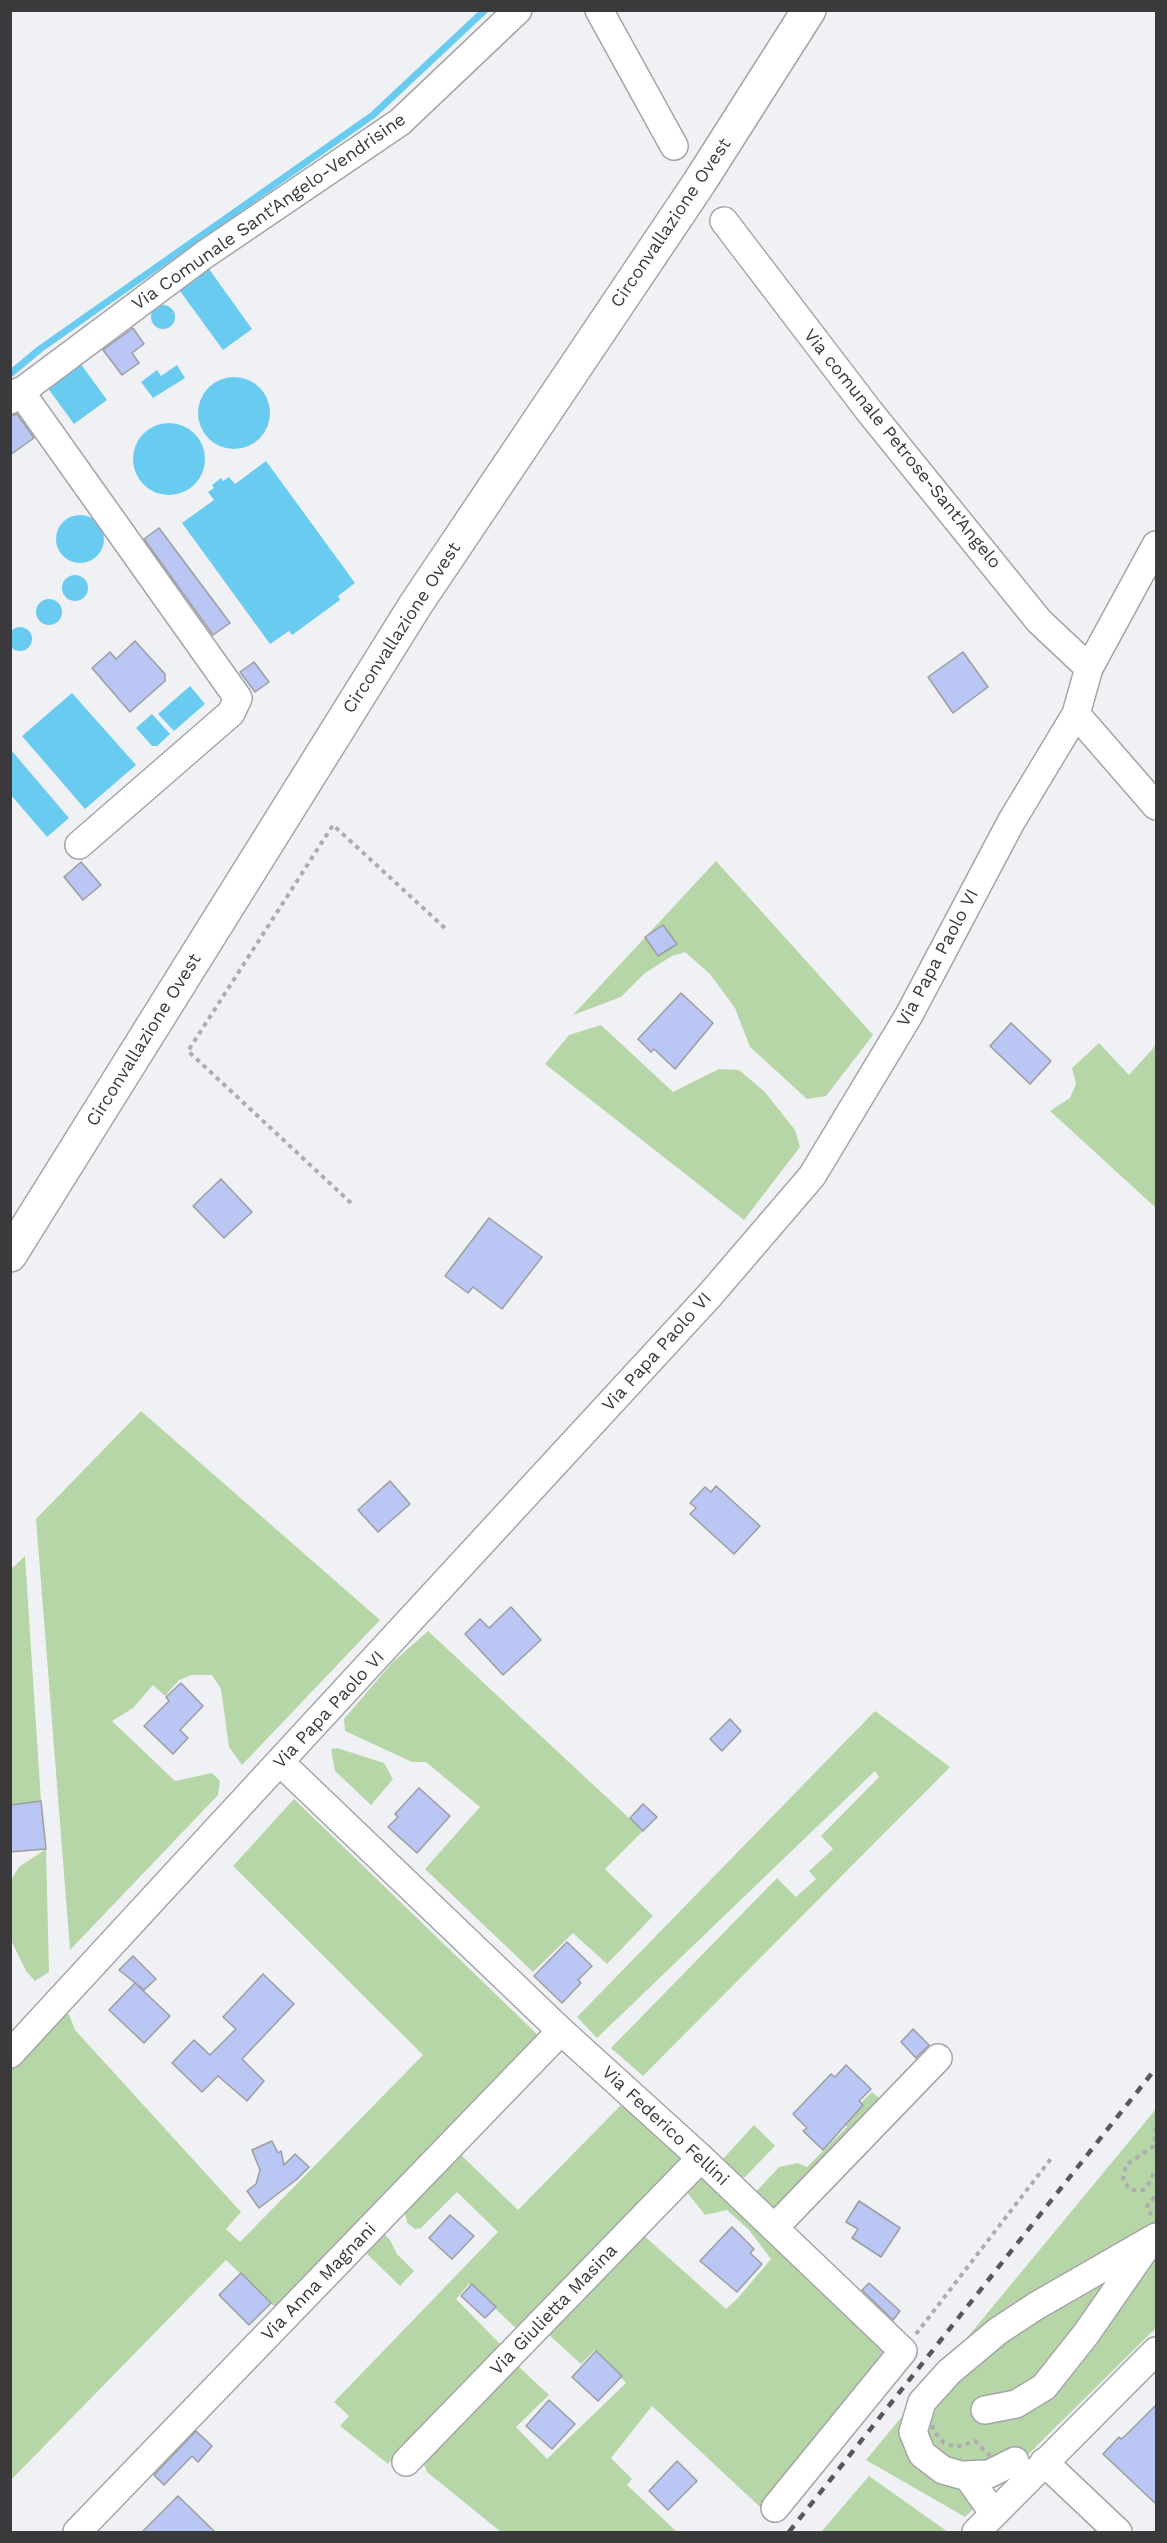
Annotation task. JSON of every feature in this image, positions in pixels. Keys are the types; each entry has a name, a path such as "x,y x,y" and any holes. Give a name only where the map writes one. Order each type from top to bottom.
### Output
{"main road":[{"name":"Circonvallazione Ovest","path":"10,1255 416,604 699,183 808,10"}],"street":[{"name":"Via Comunale Sant'Angelo-Vendrisine","path":"15,395 204,255 400,122 518,10"},
{"path":"599,10 674,146"},
{"name":"Via comunale Petrose-Sant'Angelo","path":"724,221 868,411 1032,612 1089,668"},
{"path":"15,395 238,698 231,712 79,845"},
{"name":"Via Papa Paolo VI","path":"10,2054 281,1763 717,1287 812,1176 909,1015 1011,822 1076,714 1089,668 1156,545"},
{"path":"1076,714 1156,806"},
{"name":"Via Federico Fellini","path":"281,1763 561,2031 701,2158 903,2351"},
{"name":"Via Anna Magnani","path":"77,2532 561,2031"},
{"path":"774,2228 938,2058"},
{"name":"Via Giulietta Masina","path":"406,2462 701,2158"},
{"path":"985,2410 1016,2404 1044,2387 1086,2334 1154,2237"},
{"path":"1016,2462 989,2474 963,2475 943,2470 922,2454 913,2432 922,2402 949,2372 998,2331 1036,2306 1154,2237"},
{"path":"775,2508 903,2351"},
{"path":"985,2523 1156,2351"},
{"path":"1044,2462 1118,2532"},
{"path":"963,2475 975,2485 985,2523"}],"path":[{"path":"351,1203 188,1052 333,825 448,931"},
{"path":"1156,2128 1154,2146 1126,2164 1123,2179 1130,2190 1143,2190 1147,2187 1156,2168"},
{"path":"903,2351 1053,2156"},
{"path":"1156,2194 1147,2206 1148,2211 1156,2215"},
{"path":"922,2416 919,2425 921,2442 930,2456 943,2466 978,2469 1016,2462"}],"green space":[{"path":"716,861 873,1035 826,1096 807,1099 750,1047 735,1008 710,974 685,952 672,956 645,973 621,997 573,1015"},
{"path":"601,1025 673,1092 719,1069 739,1070 764,1091 795,1130 800,1147 744,1220 545,1064 569,1035"},
{"path":"1099,1043 1129,1075 1156,1045 1156,1208 1050,1111 1070,1098 1076,1084 1072,1068"},
{"path":"141,1411 380,1620 242,1765 229,1747 221,1689 212,1675 192,1675 179,1680 165,1696 153,1685 133,1708 112,1721 175,1781 212,1773 220,1781 218,1795 70,1950 36,1519"},
{"path":"25,1556 41,1801 11,1805 10,1570"},
{"path":"428,1631 643,1831 605,1869 653,1916 607,1964 573,1933 533,1972 425,1869 480,1807 426,1762 412,1762 345,1731 344,1719 392,1663"},
{"path":"875,1711 950,1767 643,2076 611,2048 777,1878 796,1897 816,1879 809,1871 833,1849 821,1836 879,1777 875,1771 597,2038 577,2017"},
{"path":"337,1748 384,1763 393,1779 371,1805 335,1771 331,1749"},
{"path":"294,1799 543,2040 280,2312 226,2260 11,2480 11,2070 60,2017 69,2014 75,2030 241,2212 226,2229 240,2242 423,2055 233,1866"},
{"path":"46,1849 49,1972 35,1981 26,1971 11,1940 10,1882 19,1867"},
{"path":"872,2092 884,2102 775,2216 754,2194 779,2167 798,2163 807,2167 847,2127 842,2121"},
{"path":"622,2104 682,2160 518,2330 469,2284 456,2299 502,2346 388,2464 340,2426 349,2416 334,2402 498,2232 457,2192 421,2228 415,2229 407,2223 405,2212 460,2154 518,2210"},
{"path":"1156,2109 1156,2328 965,2517 866,2460"},
{"path":"754,2125 775,2146 745,2177 737,2178 721,2161"},
{"path":"704,2175 892,2351 761,2508 652,2406 611,2458 632,2479 627,2485 677,2532 501,2532 427,2472 423,2462 517,2365 549,2395 516,2427 547,2459 626,2383 595,2350 581,2364 548,2334 642,2234 726,2309 738,2298 771,2259 749,2230 727,2210 705,2215 686,2191"},
{"path":"383,2233 390,2240 397,2254 414,2271 400,2286 365,2252"},
{"path":"869,2476 948,2532 821,2532"}],"water":[{"path":"209,269 252,329 223,350 180,291"},
{"path":"163,305 168,306 174,312 174,322 168,328 163,329 158,328 152,322 151,317 152,312 158,306"},
{"path":"80,363 107,400 74,424 47,387"},
{"path":"177,365 185,378 153,398 141,382 157,370 161,376"},
{"path":"234,377 248,380 260,387 267,399 270,413 267,427 260,439 248,446 234,449 220,446 208,439 201,427 198,413 201,399 208,387 220,380"},
{"path":"176,423 195,433 203,445 205,459 203,473 195,485 183,493 162,495 143,485 135,473 133,452 143,433 155,425"},
{"path":"266,461 355,583 338,596 340,600 292,635 289,631 270,644 182,523 214,500 208,492 214,488 212,485 221,478 223,481 229,477 235,484"},
{"path":"75,515 85,515 97,522 104,534 104,544 97,556 85,563 75,563 60,552 56,544 56,534 67,519"},
{"path":"75,575 85,578 88,588 85,598 75,601 65,598 62,588 65,578"},
{"path":"49,599 58,603 62,612 58,621 49,625 40,621 36,612 40,603"},
{"path":"20,627 29,630 32,639 29,648 20,651 11,648 8,639 11,630"},
{"path":"190,686 205,704 174,731 158,714"},
{"path":"72,693 136,765 85,809 22,736"},
{"path":"152,714 170,734 157,746 152,746 136,728"},
{"path":"11,750 69,818 47,837 11,795"}],"building":[{"path":"133,328 144,344 132,353 139,363 122,375 103,350"},
{"path":"17,414 34,438 10,455 10,416"},
{"path":"159,528 230,623 213,635 144,539"},
{"path":"135,641 165,674 165,681 130,712 92,668 110,652 116,659"},
{"path":"963,652 988,687 953,713 928,677"},
{"path":"254,662 269,682 255,692 240,672"},
{"path":"81,862 101,885 83,900 64,877"},
{"path":"663,925 677,944 658,956 645,937"},
{"path":"681,993 713,1023 675,1069 654,1049 651,1052 638,1039"},
{"path":"1011,1023 1051,1061 1030,1084 990,1046"},
{"path":"221,1179 252,1212 224,1238 193,1206"},
{"path":"489,1218 542,1257 502,1309 473,1287 468,1293 445,1276"},
{"path":"390,1481 410,1504 378,1532 358,1510"},
{"path":"716,1486 760,1526 734,1554 690,1514 696,1508 690,1503 705,1487 711,1492"},
{"path":"511,1607 541,1640 503,1675 465,1634 480,1619 489,1628"},
{"path":"181,1683 203,1706 180,1730 188,1738 173,1754 144,1726 169,1701 166,1697"},
{"path":"730,1719 741,1731 722,1751 710,1739"},
{"path":"419,1788 450,1816 417,1853 388,1827 398,1817 395,1814"},
{"path":"41,1801 46,1849 10,1852 10,1805"},
{"path":"643,1804 657,1817 643,1831 630,1818"},
{"path":"567,1942 592,1966 578,1980 581,1983 562,2003 534,1976"},
{"path":"133,1956 156,1979 144,1990 119,1970"},
{"path":"263,1974 294,2004 242,2059 264,2081 247,2101 218,2076 202,2092 172,2063 194,2040 210,2055 236,2029 223,2017"},
{"path":"135,1983 170,2016 144,2043 109,2010"},
{"path":"913,2029 929,2045 916,2058 901,2042"},
{"path":"846,2065 871,2089 859,2101 863,2105 823,2150 803,2131 807,2128 793,2114 831,2074 835,2077"},
{"path":"272,2141 278,2153 281,2151 284,2165 295,2154 309,2167 296,2180 259,2208 247,2191 256,2184 260,2170 252,2150"},
{"path":"859,2201 900,2228 881,2257 852,2238 858,2229 846,2222"},
{"path":"450,2215 474,2236 452,2259 429,2238"},
{"path":"732,2227 754,2249 750,2253 762,2264 737,2292 700,2261"},
{"path":"241,2273 271,2303 249,2325 219,2295"},
{"path":"869,2283 900,2311 893,2320 862,2290"},
{"path":"472,2284 496,2307 485,2318 461,2296"},
{"path":"596,2351 622,2376 598,2401 572,2377"},
{"path":"549,2400 575,2424 552,2449 526,2426"},
{"path":"1156,2405 1156,2504 1103,2454"},
{"path":"196,2431 212,2446 198,2462 192,2456 164,2485 154,2475"},
{"path":"677,2461 697,2481 668,2510 649,2491"},
{"path":"178,2496 215,2532 142,2532"}],"waterway":[{"path":"10,374 40,349 373,115 485,10"}],"railway":[{"path":"789,2532 1156,2068"}]}
